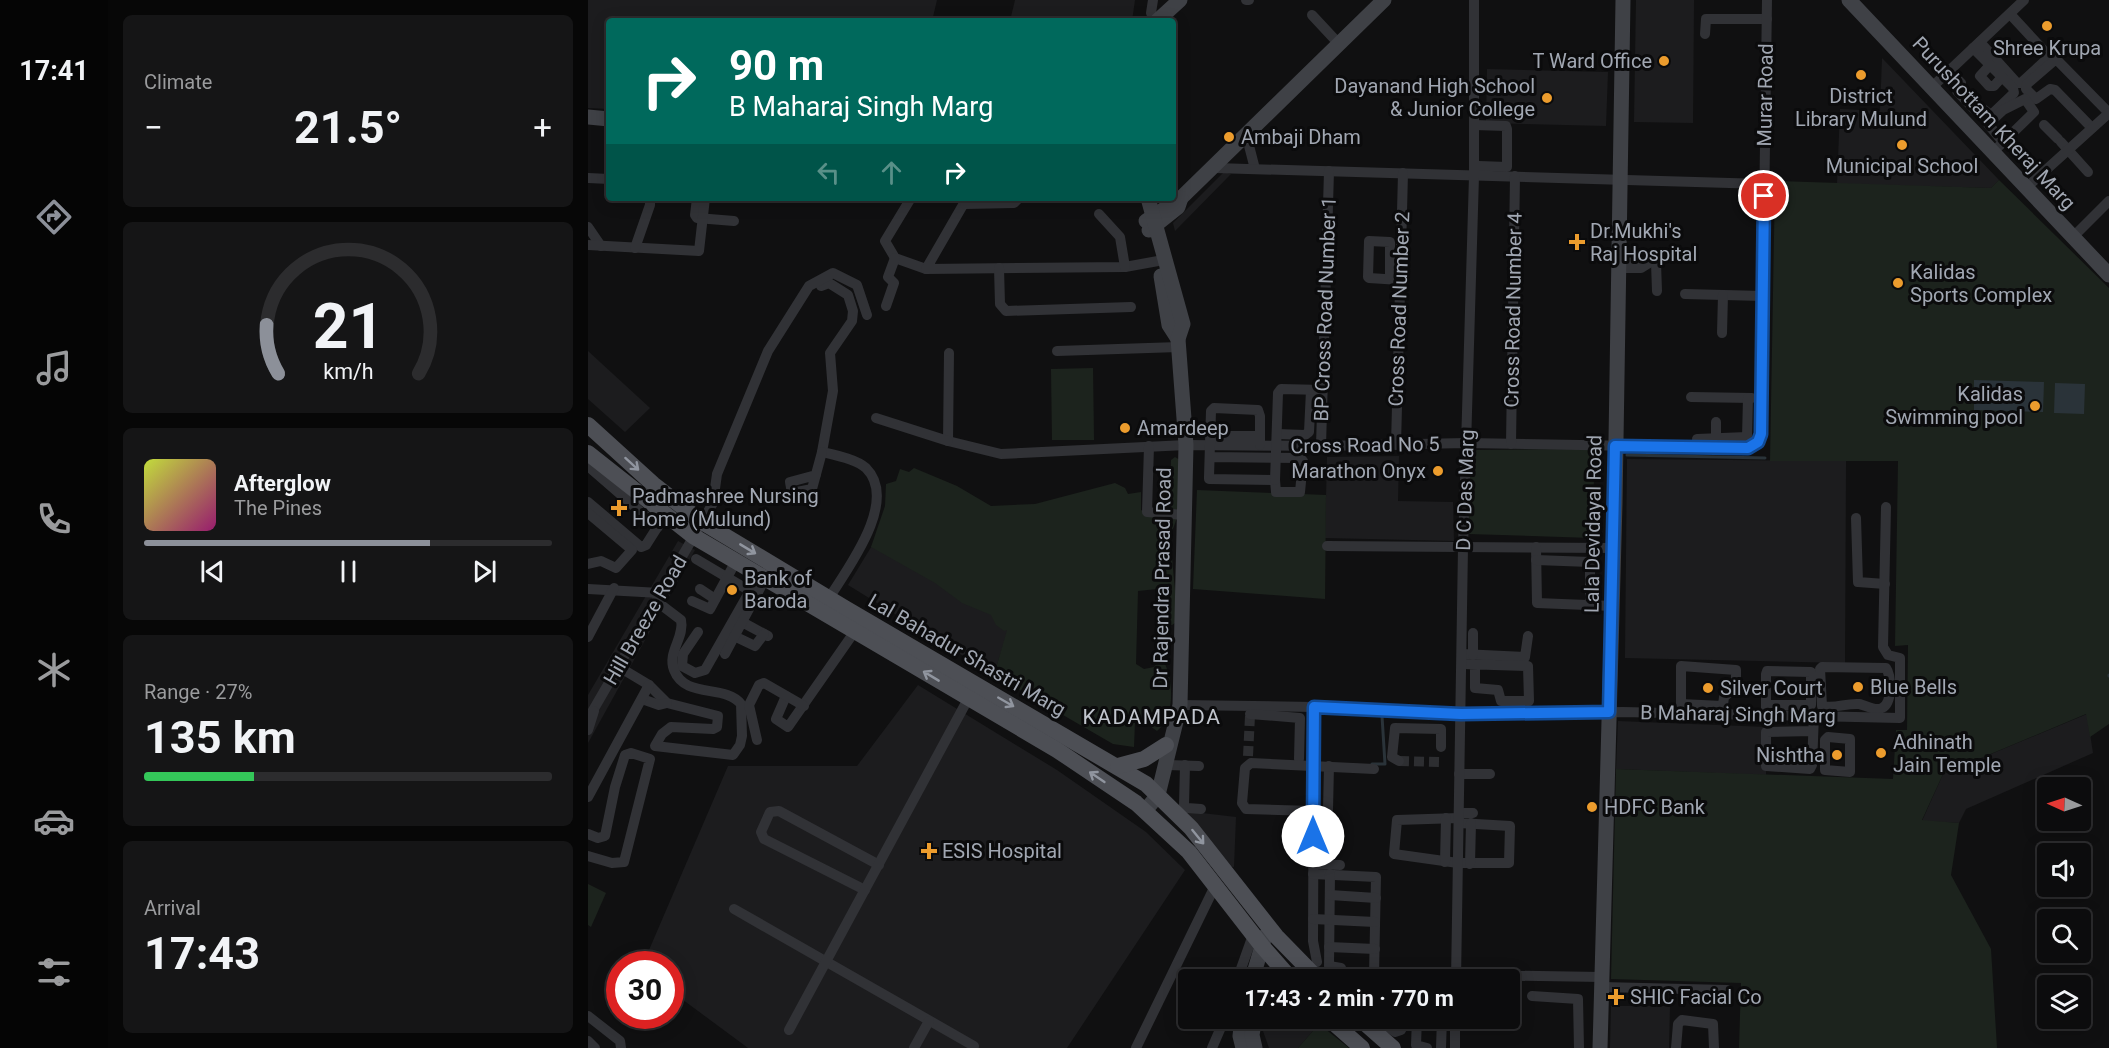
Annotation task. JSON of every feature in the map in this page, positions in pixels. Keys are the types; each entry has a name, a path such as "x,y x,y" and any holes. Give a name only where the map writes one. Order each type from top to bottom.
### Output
{"main road":[{"name":"Lal Bahadur Shastri Marg","path":"588,425 696,517 829,598 1118,766 1153,791 1191,828 1272,931 1317,969"},
{"name":"Lal Bahadur Shastri Marg","path":"589,458 662,521 687,532 1057,750 1141,807 1189,852 1282,969"},
{"path":"1118,766 1144,759 1169,740"},
{"path":"1341,1029 1362,1048"},
{"path":"1371,1029 1392,1048"}],"street":[{"path":"1153,15 1164,0"},
{"path":"1153,15 1180,0"},
{"path":"1153,221 1215,168 1246,134 1384,0"},
{"name":"D C Das Marg","path":"1456,969 1461,714 1468,659 1463,547 1477,173 1474,0"},
{"name":"Lala Devidayal Road","path":"1600,1048 1614,548 1618,180 1623,0"},
{"name":"Murar Road","path":"1615,446 1716,443 1748,448 1758,442 1761,434 1767,0"},
{"name":"Purushottam Kheraj Marg","path":"1849,0 1931,88 1997,150 2026,188 2109,275"},
{"path":"1931,88 2024,0"},
{"path":"1976,45 2017,83 2021,83 2030,75 2046,60 2047,54 2010,14"},
{"path":"1312,15 1339,44"},
{"path":"1705,34 1706,19 1767,19"},
{"path":"1957,79 1960,83 1957,91 1975,110 1983,109 1993,115 2014,93 2013,88 1990,65 1976,45"},
{"path":"2026,188 2062,143 2092,128 2109,113 2056,59 2027,84 2026,88 2036,99 2050,89 2055,90 2092,128"},
{"path":"588,117 606,119"},
{"path":"1477,125 1507,127 1508,165 1497,172"},
{"path":"2044,125 2088,172"},
{"path":"1997,150 2022,127"},
{"path":"1246,134 1255,169"},
{"path":"1215,168 1403,173 1497,172 1515,176 1764,184"},
{"name":"BP Cross Road Number 1","path":"1321,446 1329,171"},
{"name":"Cross Road Number 2","path":"1395,445 1395,279 1403,173"},
{"name":"Cross Road Number 4","path":"1510,444 1515,176"},
{"path":"588,178 606,179"},
{"path":"635,248 649,201"},
{"path":"697,201 696,217 734,221"},
{"path":"589,235 601,246 699,251 705,201"},
{"path":"909,201 885,237 885,244 895,258 926,269 1125,267 1158,261"},
{"path":"926,269 966,201 1017,203 1018,201"},
{"name":"Dr Rajendra Prasad Road","path":"1142,201 1153,221 1169,325 1178,343"},
{"name":"Dr Rajendra Prasad Road","path":"1141,807 1167,765 1169,740 1180,705 1186,445 1178,343 1183,324 1149,201"},
{"path":"2073,237 2109,201"},
{"path":"1099,214 1120,237 1125,267"},
{"path":"886,306 894,281 888,277 895,258"},
{"path":"1617,263 1641,268 1649,263 1657,265 1656,291"},
{"path":"999,268 1000,304 1006,311 1131,307"},
{"name":"Hill Breeze Road","path":"588,730 592,724 589,715 658,597 687,532 696,517 714,503 717,474 768,351 809,286 827,275 838,274 857,285 867,315"},
{"path":"816,475 833,391 830,353 852,321 853,311 848,295 841,289 829,283 821,286"},
{"path":"1685,294 1763,296"},
{"path":"1722,333 1723,295"},
{"path":"1057,351 1178,343"},
{"path":"948,441 949,353"},
{"path":"1277,440 1305,435 1309,432 1311,390"},
{"path":"1210,457 1276,458 1302,459 1302,490 1276,492 1275,480 1276,458 1277,440 1279,391 1323,390"},
{"path":"1691,397 1761,398"},
{"path":"1697,439 1716,443 1747,438 1748,398"},
{"path":"1260,441 1260,412 1258,410 1214,408 1211,411 1210,479 1275,480"},
{"name":"Cross Road No 5","path":"876,418 948,441 1001,454 1186,445 1210,441 1277,440 1321,446 1466,443 1615,446"},
{"path":"1716,422 1716,443"},
{"path":"1149,446 1147,512 1185,515"},
{"path":"822,452 865,467 878,489 878,500 864,542 829,598"},
{"path":"588,502 638,546 646,545 662,521"},
{"path":"1856,518 1858,582 1885,584 1886,507"},
{"path":"588,513 632,550 616,568 601,561 588,564"},
{"path":"1327,546 1614,548"},
{"path":"1536,548 1537,603 1612,606"},
{"path":"696,559 750,591"},
{"path":"1536,560 1590,562 1590,606"},
{"path":"692,601 708,610 736,561"},
{"path":"698,632 681,660 682,666 695,673 705,670 750,591 762,577"},
{"path":"725,654 762,577"},
{"name":"B Maharaj Singh Marg","path":"1180,705 1250,712 1314,707 1461,714 1766,709 1814,715 1900,718 1900,658 1888,655 1883,647 1885,584"},
{"path":"588,638 614,588"},
{"path":"588,589 614,588 658,597 681,620 683,627 672,657 674,670 679,678 694,688 714,693 728,693 738,699 741,704 742,736 740,745 733,755 655,746"},
{"path":"700,589 715,599"},
{"path":"735,636 755,646 767,636 742,622"},
{"path":"786,696 776,719 787,727 791,727 855,631"},
{"path":"1468,659 1528,666 1529,701 1501,701 1498,690 1475,688 1468,659 1473,633"},
{"path":"1468,659 1525,657 1528,636"},
{"path":"1694,709 1682,705 1679,701 1680,668 1684,665 1736,670 1736,687 1726,694 1722,709"},
{"path":"588,856 612,863 624,862 650,759 662,734 671,727 713,729 717,727 718,716 667,703 649,685 619,667"},
{"path":"1882,667 1888,670 1889,699 1883,708 1854,704 1845,703 1838,707 1820,705 1821,668 1882,667"},
{"path":"1767,671 1811,672 1811,705 1766,709 1767,671"},
{"path":"757,740 749,705 759,685 764,683 804,706"},
{"path":"588,834 598,838 605,836 620,753 649,685"},
{"path":"642,699 659,705 667,703"},
{"path":"789,1030 968,699"},
{"path":"1854,704 1854,717"},
{"path":"1314,707 1313,811 1318,836 1314,867 1313,921 1317,962"},
{"path":"686,728 690,710"},
{"path":"1250,712 1300,718 1299,759"},
{"path":"1420,712 1420,728"},
{"path":"1813,731 1766,732 1766,766 1810,769 1813,731 1814,715"},
{"path":"1834,738 1835,716"},
{"path":"1399,761 1392,757 1394,729 1441,729 1441,747"},
{"path":"1153,791 1169,740"},
{"path":"620,753 631,753 650,759"},
{"path":"588,797 620,753"},
{"path":"1248,756 1299,759 1329,766 1374,769"},
{"path":"1313,763 1248,764 1245,768 1242,803 1245,808 1313,811"},
{"path":"1167,765 1199,766"},
{"path":"1185,765 1184,805 1187,808 1201,809"},
{"path":"1328,810 1329,766"},
{"path":"1459,774 1490,774"},
{"path":"865,890 764,839 760,832 770,812 779,811 879,865"},
{"path":"1445,862 1446,818"},
{"path":"1446,818 1472,818 1512,828 1509,863 1458,864 1396,855 1394,851 1397,820 1446,818"},
{"path":"1470,864 1472,818"},
{"path":"1314,867 1340,865"},
{"path":"1314,867 1330,874 1374,876 1376,898 1374,969"},
{"path":"1330,874 1330,968 1341,969"},
{"path":"1136,1048 1215,886"},
{"path":"1330,896 1376,898"},
{"path":"734,909 974,1046"},
{"path":"1313,921 1375,924"},
{"path":"1246,969 1272,931"},
{"path":"1255,969 1262,946"},
{"path":"1262,946 1265,969"},
{"path":"1329,947 1375,949"},
{"path":"1520,979 1727,990"},
{"path":"1532,996 1578,999 1579,1048"},
{"path":"588,1016 620,1041 621,1048"},
{"path":"1676,1048 1678,1023 1682,1020 1713,1024 1714,1048"},
{"path":"914,1048 929,1021"},
{"path":"1212,1048 1220,1029"},
{"path":"1241,1029 1243,1048"},
{"path":"1253,1029 1255,1048"},
{"path":"1417,1029 1417,1047 1427,1048"},
{"path":"1441,1048 1442,1029"},
{"path":"1455,1029 1455,1048"},
{"path":"588,1041 595,1048"}],"shaded area":[{"path":"588,0 937,0 933,18 606,18 606,109 588,108"},
{"path":"1015,0 1135,0 1132,18 1011,18"},
{"name":"T Ward Office","path":"1636,0 1694,0 1693,123 1634,122"},
{"name":"Municipal School","path":"1882,58 1999,180 1991,188 1837,184 1840,109 1880,111"},
{"name":"Dayanand High School & Junior College","path":"1487,69 1608,72 1606,126 1486,123"},
{"path":"1224,172 1231,174 1175,231 1173,223"},
{"path":"1999,180 2109,288 2109,724 2090,737 2086,714 1943,774 1922,820 1959,823 1951,875 1991,949 1997,1048 1739,1048 1741,983 1611,979 1616,769 1893,779 1896,730 1907,730 1908,645 1895,646 1898,461 1770,461 1775,181 1991,188"},
{"path":"588,351 650,408 625,432 588,399"},
{"path":"1093,368 1094,440 1052,440 1051,369"},
{"path":"1974,380 2044,382 2043,412 1974,410"},
{"path":"2055,383 2085,384 2084,414 2054,413"},
{"path":"1595,449 1592,538 1468,534 1470,450"},
{"path":"1399,456 1398,501 1453,502 1454,541 1325,538 1327,457"},
{"path":"1175,457 1180,460 1177,518 1170,537 1178,621 1172,625 1167,624 1163,597 1157,589 1138,591 1136,664 1144,669 1154,667 1162,658 1171,686 1170,707 1163,724 1157,731 1142,720 1135,722 1134,747 1113,744 994,675 1007,630 1004,631 996,625 991,615 962,603 935,583 871,547 885,506 886,484 896,481 900,469 909,472 914,468 957,486 991,506 1035,504 1115,483 1125,488 1128,494 1141,492 1141,510 1150,515 1163,516 1170,505 1171,460"},
{"path":"1627,459 1846,461 1845,663 1625,658"},
{"path":"1197,490 1326,495 1325,599 1193,589"},
{"path":"678,541 695,550 588,743 588,695"},
{"path":"873,544 1010,623 994,675 848,585"},
{"name":"ESIS Hospital","path":"918,685 1057,770 1146,832 1185,870 1067,1048 748,1048 684,1001 684,951 649,951 728,766 857,766"},
{"path":"2087,714 2093,753 1966,809 1959,823 1922,821 1943,774"},
{"path":"1618,721 1767,727 1766,775 1616,769"},
{"path":"1185,811 1236,817 1234,867 1228,866"},
{"path":"588,884 606,893 591,927 588,925"},
{"path":"1611,1006 1670,1006 1669,1048 1610,1048"},
{"path":"1264,1029 1315,1029 1298,1048 1269,1048"},
{"path":"1315,1029 1325,1029 1349,1048 1298,1048"}],"waterway":[{"path":"1627,455 1765,458"},
{"path":"1372,764 1385,764 1382,716"}],"tunnel":[{"path":"1248,756 1250,716"},
{"path":"1399,761 1439,762"}],"place":[{"name":"Shree Krupa","path":"2047,26"},
{"name":"T Ward Office","path":"1664,61"},
{"name":"District Library Mulund","path":"1861,75"},
{"name":"Dayanand High School & Junior College","path":"1547,98"},
{"name":"Ambaji Dham","path":"1229,137"},
{"name":"Municipal School","path":"1902,145"},
{"name":"Dr.Mukhi's Raj Hospital","path":"1577,242"},
{"name":"Kalidas Sports Complex","path":"1898,283"},
{"name":"Kalidas Swimming pool","path":"2035,406"},
{"name":"Amardeep","path":"1125,428"},
{"name":"Marathon Onyx","path":"1438,471"},
{"name":"Padmashree Nursing Home (Mulund)","path":"619,508"},
{"name":"Bank of Baroda","path":"732,590"},
{"name":"Blue Bells","path":"1858,687"},
{"name":"Silver Court","path":"1708,688"},
{"name":"Adhinath Jain Temple","path":"1881,753"},
{"name":"Nishtha","path":"1837,755"},
{"name":"HDFC Bank","path":"1592,807"},
{"name":"ESIS Hospital","path":"929,851"},
{"name":"SHIC Facial Co","path":"1616,997"}],"district":[{"name":"KADAMPADA","path":"1152,717"}],"route":[{"path":"1313,836 1314,707 1461,714 1609,712 1615,446 1748,448 1758,442 1761,434 1764,196"}]}
